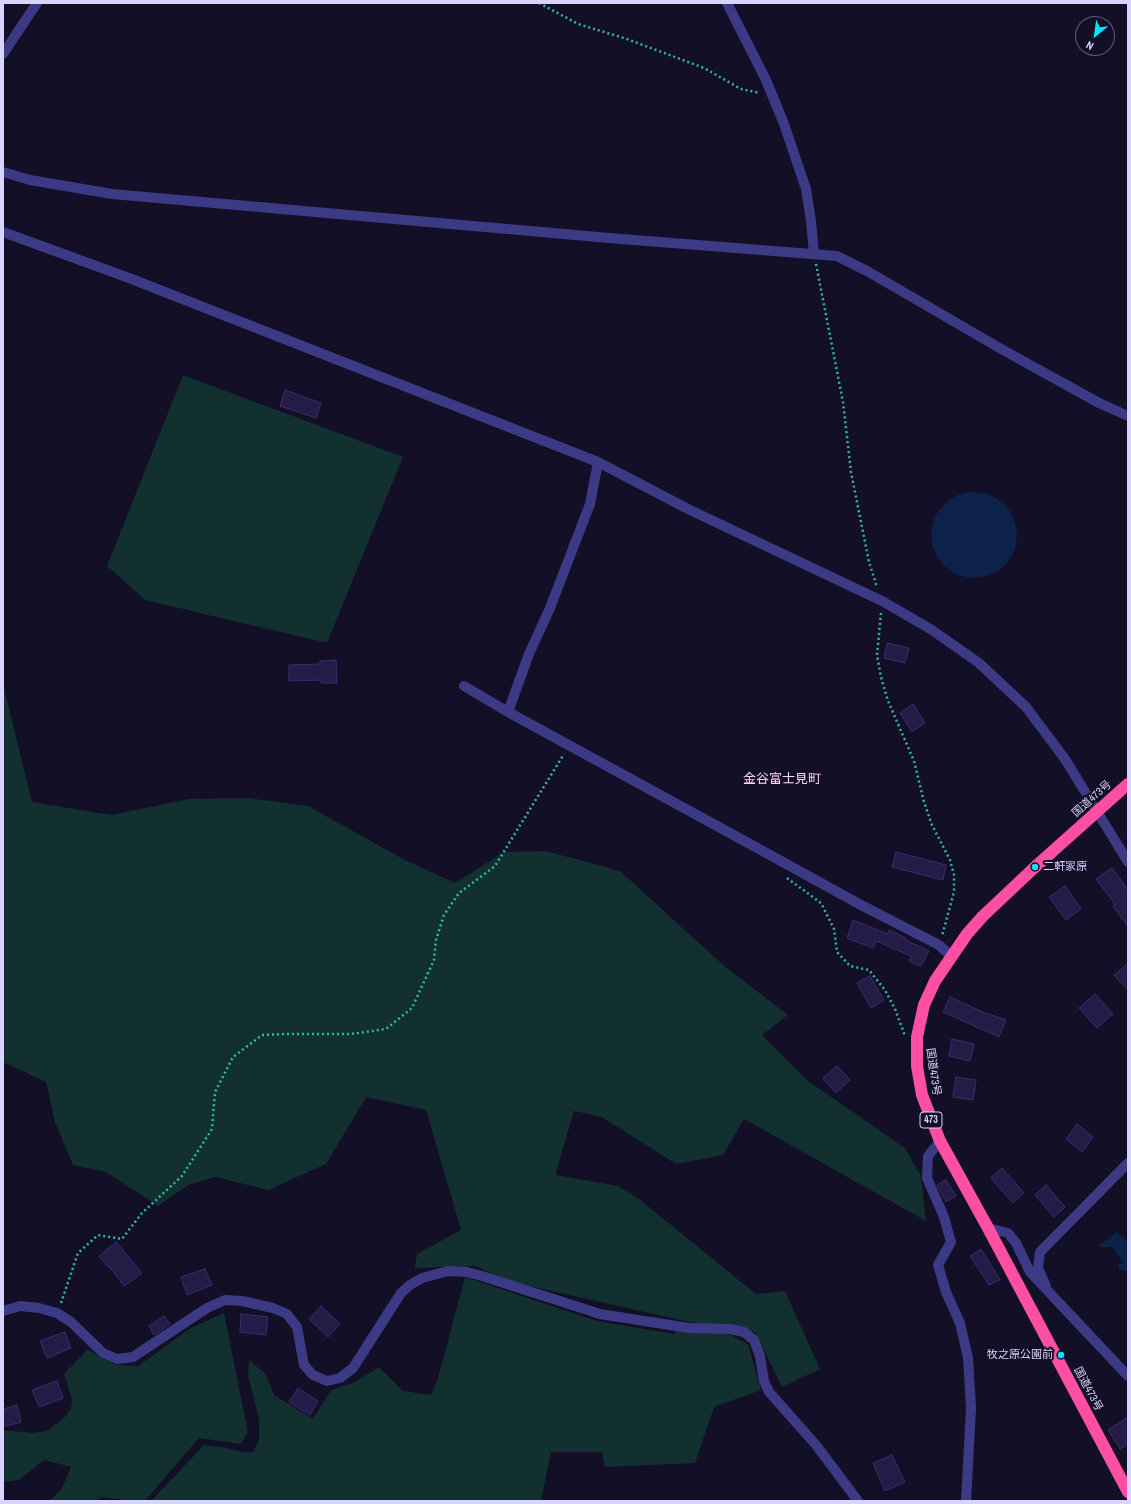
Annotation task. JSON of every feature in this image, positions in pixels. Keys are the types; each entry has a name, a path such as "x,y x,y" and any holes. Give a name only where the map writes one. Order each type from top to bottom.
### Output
{"highway":[{"name":"国道473号","path":"1128,784 1035,867 983,916 967,934 935,981 924,1005 916,1037 917,1066 922,1095 940,1142 988,1228 1128,1492"}],"street":[{"path":"3,54 37,3"},
{"path":"727,3 766,80 784,124 806,189 814,254"},
{"path":"3,172 30,180 112,194 609,238 837,256 867,271 1002,350 1099,403 1128,416"},
{"path":"3,232 129,278 598,462 688,509 882,602 932,630 979,663 1026,707 1064,759 1128,862"},
{"path":"508,712 529,654 550,608 590,504 598,462"},
{"path":"464,686 508,712 861,905 939,945 951,956"},
{"path":"940,1142 928,1156 928,1178 944,1217 951,1242 938,1265 946,1292 960,1323 968,1358 971,1408 966,1501"},
{"path":"1049,1293 1038,1268 1040,1252 1128,1163"},
{"path":"988,1228 1008,1233 1016,1243 1030,1272 1128,1376"},
{"path":"3,1311 20,1306 39,1308 57,1313 71,1322 103,1353 117,1359 134,1357 207,1308 225,1300 242,1301 273,1308 287,1314 297,1327 304,1365 313,1375 327,1381 340,1378 353,1368 401,1293 410,1285 422,1278 448,1270 467,1272 482,1276 600,1314 688,1328 730,1329 744,1332 754,1340 760,1356 764,1381 769,1392 816,1445 858,1501"}],"path":[{"path":"539,3 578,24 627,39 704,68 741,89 773,96"},
{"path":"814,254 844,402 851,472 870,562 882,602 877,655 881,677 888,701 914,761 924,802 932,825 950,860 954,876 954,892 939,945"},
{"path":"57,1313 78,1253 98,1235 122,1239 142,1213 182,1176 212,1130 215,1092 233,1058 262,1035 351,1034 386,1029 412,1008 434,960 436,940 444,915 459,893 495,866 569,745"},
{"path":"783,875 821,903 834,929 837,952 850,966 869,970 885,990 895,1009 905,1036"}],"green space":[{"path":"183,375 403,457 327,643 145,600 107,566"},
{"path":"3,683 32,802 111,815 189,799 248,798 308,806 403,859 455,883 504,852 546,851 620,871 722,964 788,1015 762,1035 808,1081 905,1148 921,1176 926,1221 744,1119 723,1155 676,1164 602,1117 574,1111 556,1175 618,1186 639,1199 756,1294 785,1291 820,1369 782,1387 755,1332 685,1321 507,1281 476,1266 415,1268 417,1254 461,1230 426,1110 366,1097 326,1164 268,1190 216,1177 188,1185 158,1206 106,1172 73,1165 55,1122 46,1082 3,1062"},
{"path":"465,1277 597,1321 674,1334 676,1331 726,1333 748,1344 761,1390 714,1407 695,1463 605,1467 602,1452 551,1452 541,1501 151,1501 204,1445 222,1447 243,1452 253,1452 259,1440 259,1419 248,1376 249,1360 266,1374 274,1395 313,1419 331,1390 353,1383 379,1367 403,1391 431,1395 438,1378"},
{"path":"224,1313 248,1432 241,1444 199,1438 145,1501 132,1501 103,1497 94,1501 50,1501 62,1488 71,1467 44,1460 19,1480 3,1482 3,1430 33,1433 47,1431 66,1416 71,1408 72,1400 64,1374 88,1349 99,1357 116,1365 138,1366 191,1328"}],"water":[{"path":"966,492 982,492 991,495 1005,504 1014,518 1017,527 1017,543 1014,552 1005,566 991,575 982,578 966,578 950,571 943,566 938,559 931,543 931,527 938,511 943,504 950,499"},
{"path":"1117,1232 1125,1240 1128,1238 1128,1273 1126,1270 1120,1270 1118,1265 1123,1262 1113,1247 1097,1247"}],"building":[{"path":"285,390 321,403 316,418 280,406"},
{"path":"887,643 909,648 905,663 884,658"},
{"path":"336,660 337,683 321,683 321,680 289,681 289,665 320,664 320,661"},
{"path":"913,704 925,723 912,732 900,713"},
{"path":"896,852 946,865 943,880 892,867"},
{"path":"1112,868 1128,890 1128,927 1113,906 1115,904 1096,879"},
{"path":"1065,886 1081,909 1066,920 1049,897"},
{"path":"853,920 888,934 889,930 906,938 905,940 929,951 921,966 909,961 911,956 876,941 873,948 847,938"},
{"path":"1128,963 1128,990 1114,975"},
{"path":"870,976 884,1000 871,1008 857,983"},
{"path":"1095,994 1113,1014 1097,1028 1079,1008"},
{"path":"950,997 985,1013 1006,1020 999,1037 943,1012"},
{"path":"952,1039 974,1044 970,1061 949,1056"},
{"path":"837,1066 850,1080 836,1093 823,1078"},
{"path":"956,1077 976,1080 973,1100 953,1097"},
{"path":"1077,1124 1093,1137 1082,1152 1066,1139"},
{"path":"1002,1168 1024,1193 1013,1203 991,1178"},
{"path":"946,1180 956,1196 946,1202 937,1185"},
{"path":"1046,1185 1065,1207 1054,1217 1035,1195"},
{"path":"116,1242 142,1273 124,1286 109,1266 108,1267 99,1256"},
{"path":"981,1249 1000,1280 989,1285 970,1256"},
{"path":"205,1269 212,1285 187,1295 181,1277"},
{"path":"321,1306 340,1324 328,1337 309,1319"},
{"path":"241,1314 268,1317 266,1335 240,1332"},
{"path":"164,1316 170,1324 154,1335 149,1326"},
{"path":"65,1332 71,1348 47,1358 40,1341"},
{"path":"57,1381 63,1398 39,1407 32,1390"},
{"path":"298,1388 318,1401 310,1415 289,1402"},
{"path":"17,1405 21,1422 3,1427 3,1409"},
{"path":"1128,1417 1128,1444 1120,1449 1108,1430"},
{"path":"892,1455 905,1482 885,1491 873,1463"}],"place":[{"name":"二軒家原","path":"1035,867"},
{"name":"牧之原公園前","path":"1061,1355"}],"district":[{"name":"金谷富士見町","path":"782,780"}]}
